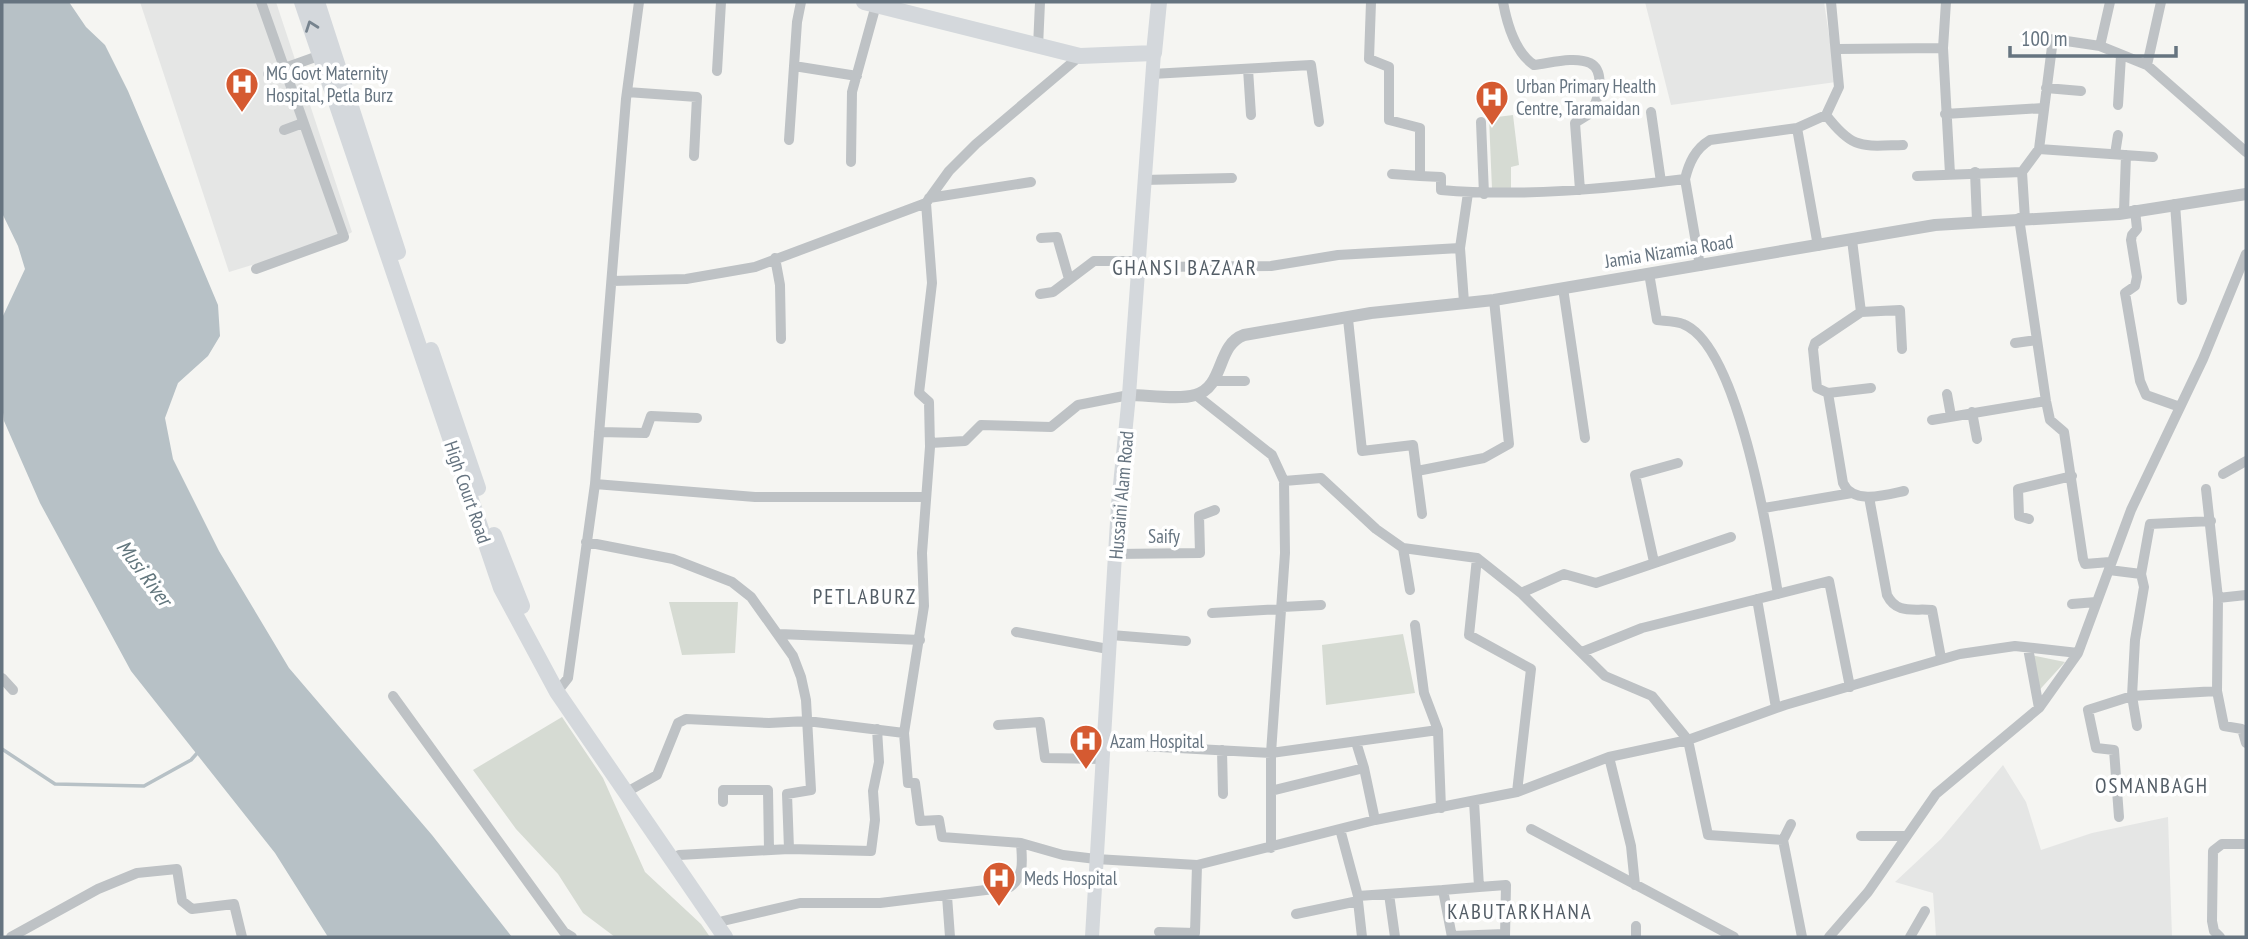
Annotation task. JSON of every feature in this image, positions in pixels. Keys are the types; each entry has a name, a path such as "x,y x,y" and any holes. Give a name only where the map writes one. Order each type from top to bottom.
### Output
{"main road":[{"name":"High Court Road","path":"302,2 501,588 560,688 724,929 735,937"},
{"name":"High Court Road","path":"317,2 416,309 507,573 560,688 679,855 724,929"},
{"path":"870,3 1080,56 1154,53 1159,2"},
{"name":"Hussaini Alam Road","path":"1092,937 1115,554 1154,53"}],"street":[{"path":"256,269 344,237 261,2"},
{"path":"560,688 568,678 595,484 627,92 639,2"},
{"path":"717,71 721,2"},
{"path":"789,140 802,2"},
{"path":"1038,47 1040,2"},
{"path":"1370,2 1369,59 1389,68 1389,120 1417,126 1422,133 1420,176"},
{"path":"1503,2 1506,19 1523,57 1534,65 1571,61 1592,64 1597,69 1601,80 1594,105 1589,113 1575,123 1580,190"},
{"path":"1700,266 1685,179 1695,152 1710,140 1797,128 1826,115 1839,87 1838,49 1831,2"},
{"path":"1946,2 1943,48 1950,174"},
{"path":"2100,46 2110,2"},
{"path":"2147,65 2161,2"},
{"path":"851,162 852,92 870,3"},
{"path":"2141,574 2109,566 2085,564 2064,432 2050,420 2046,401 2022,218 2022,172 2039,149 2053,39 2100,46 2147,65 2246,152"},
{"path":"1838,49 1943,48"},
{"path":"268,74 321,55"},
{"path":"2118,105 2121,55"},
{"path":"1080,56 976,144 949,170 928,200 932,283 919,393 929,402 930,443 920,639 904,733 908,783 915,783 920,821 939,820 942,837 1021,843 1063,855 1096,859 1197,865 1375,820 1517,792 1609,757 1688,740 1776,708 1941,659 1992,647 2078,653"},
{"path":"1152,74 1311,65 1320,122"},
{"path":"794,66 857,76"},
{"path":"1248,69 1251,115"},
{"path":"2046,88 2081,92"},
{"path":"627,92 697,97 694,156"},
{"path":"1945,114 2043,108"},
{"path":"1651,112 1661,182"},
{"path":"1826,115 1843,138 1863,145 1903,145"},
{"path":"284,130 303,122"},
{"path":"1481,122 1484,194"},
{"path":"1797,128 1818,246"},
{"path":"2118,135 2130,211 2137,229 2132,235 2137,276 2135,286 2125,293 2140,381 2146,395 2180,407"},
{"path":"2039,149 2153,157"},
{"path":"1975,172 1977,221"},
{"path":"1917,176 2022,172"},
{"path":"1392,174 1441,177 1441,190 1484,194 1580,190 1685,179"},
{"path":"1143,180 1232,178"},
{"path":"612,281 686,279 755,267 928,200 1031,182"},
{"path":"1464,302 1460,248 1468,193"},
{"name":"Jamia Nizamia Road","path":"1214,381 1228,346 1237,338 1348,319 1494,300 1977,221 2130,211 2246,194"},
{"path":"2175,204 2182,300"},
{"path":"1041,237 1056,237 1069,279"},
{"path":"1852,240 1861,312"},
{"path":"1136,278 1143,267 1271,266 1338,255 1460,248"},
{"path":"1829,937 1868,892 1936,794 2039,708 2078,653 2109,566 2246,254"},
{"path":"775,258 780,285 781,340"},
{"path":"1040,294 1053,292 1094,261 1138,261"},
{"path":"1649,274 1657,320 1684,324 1695,332 1723,369 1764,508 1778,594"},
{"path":"1563,288 1586,438"},
{"path":"1417,471 1484,458 1509,444 1494,300"},
{"path":"1871,388 1828,393 1817,388 1815,343 1861,312 1900,310 1902,349"},
{"path":"1348,319 1362,451 1413,445 1422,514"},
{"path":"2015,343 2037,340"},
{"path":"930,443 965,441 981,425 1051,427 1078,405 1129,395 1196,395 1214,381 1245,382"},
{"path":"1828,393 1843,483 1852,493"},
{"path":"1947,394 1951,416"},
{"path":"1196,395 1272,455 1284,481 1282,608 1271,753 1271,848"},
{"path":"1932,420 2046,401"},
{"path":"1972,412 1977,439"},
{"path":"599,432 645,433 651,416 697,418"},
{"path":"2223,474 2246,461"},
{"path":"1654,562 1635,475 1678,463"},
{"path":"2029,519 2019,516 2018,489 2072,476"},
{"path":"1284,481 1321,478 1377,529 1403,548 1478,558 1521,593 1605,676 1652,696 1688,740 1708,835 1783,840"},
{"path":"595,484 755,497 926,497"},
{"path":"2206,489 2218,598 2217,691 2224,726 2242,729 2246,750"},
{"path":"1764,508 1852,493 1869,497 1904,491"},
{"path":"1869,497 1887,595 1894,606 1901,610 1932,610 1941,659"},
{"name":"Saify","path":"1115,554 1200,553 1199,516 1215,510"},
{"path":"2137,726 2132,696 2135,640 2144,587 2141,574 2150,524 2211,522"},
{"path":"1521,593 1564,574 1596,583 1731,537"},
{"path":"586,542 673,559 732,582 751,597 779,634 793,656 801,677 811,790 787,794 789,849"},
{"path":"1403,548 1410,590"},
{"path":"1478,558 1469,635 1531,668 1517,792"},
{"path":"1582,652 1642,628 1829,581 1850,687"},
{"path":"2218,598 2246,595"},
{"path":"1757,599 1776,708"},
{"path":"2072,604 2096,602"},
{"path":"1212,613 1321,605"},
{"path":"1415,625 1424,692 1437,730 1441,807"},
{"path":"1016,632 1109,642 1186,641"},
{"path":"779,634 920,639"},
{"path":"2028,648 2039,708"},
{"path":"2,678 13,690"},
{"path":"2119,817 2114,750 2096,748 2088,710 2132,696 2217,691"},
{"path":"393,696 509,859 564,932 572,937"},
{"path":"632,789 657,775 678,723 686,719 769,723 807,721 904,733"},
{"path":"998,725 1042,723 1045,758 1103,759"},
{"path":"679,855 789,849 871,851 875,820 873,791 879,762 877,729"},
{"path":"1104,744 1271,753 1437,730"},
{"path":"1356,742 1375,820"},
{"path":"1222,750 1223,793"},
{"path":"1609,757 1631,846 1635,886"},
{"path":"1271,790 1364,768"},
{"path":"723,802 723,790 768,790 769,850"},
{"path":"1474,801 1479,887"},
{"path":"1791,824 1783,840 1802,937"},
{"path":"1340,829 1358,898 1362,937"},
{"path":"1531,829 1734,937"},
{"path":"1861,836 1906,836"},
{"path":"724,929 800,904 880,903 1010,887 1018,880 1022,869 1021,843"},
{"path":"2220,937 2214,931 2212,922 2213,851 2222,844 2246,844"},
{"path":"1160,932 1195,933 1197,865"},
{"path":"11,937 98,890 137,873 177,869 183,901 192,909 234,904 242,937"},
{"path":"1296,914 1358,898 1389,894 1506,885 1505,936 1452,937 1443,890"},
{"path":"1389,894 1395,937"},
{"path":"947,896 950,937"},
{"path":"1910,937 1926,911"},
{"path":"1636,926 1636,937"}],"shaded area":[{"path":"140,2 276,2 352,232 344,237 229,272"},
{"path":"1645,2 1824,2 1836,82 1671,105"},
{"path":"1513,115 1519,165 1511,167 1511,188 1492,189 1489,118"},
{"path":"669,602 738,602 735,653 682,655"},
{"path":"1403,634 1415,693 1326,705 1322,645"},
{"path":"2026,654 2065,662 2033,697"},
{"path":"562,717 603,778 645,872 701,924 710,937 615,937 583,913 558,874 516,829 473,770"},
{"path":"2003,765 2026,802 2041,850 2092,833 2168,817 2172,937 1936,937 1933,893 1895,882 1941,839"}],"water":[{"name":"Musi River","path":"2,2 69,2 86,27 105,45 128,91 218,305 220,336 208,356 178,383 165,418 173,459 219,551 289,668 432,835 512,937 328,937 275,853 131,671 40,503 4,421 2,318 25,269 18,246 2,213"}],"waterway":[{"path":"2,749 55,784 144,786 191,760 199,751"}],"place":[{"name":"MG Govt Maternity Hospital, Petla Burz","path":"242,114"},
{"name":"Urban Primary Health Centre, Taramaidan","path":"1492,127"},
{"name":"Azam Hospital","path":"1086,771"},
{"name":"Meds Hospital","path":"999,908"}],"district":[{"name":"GHANSI BAZAAR","path":"1185,268"},
{"name":"PETLABURZ","path":"865,597"},
{"name":"OSMANBAGH","path":"2152,786"},
{"name":"KABUTARKHANA","path":"1520,912"}]}
